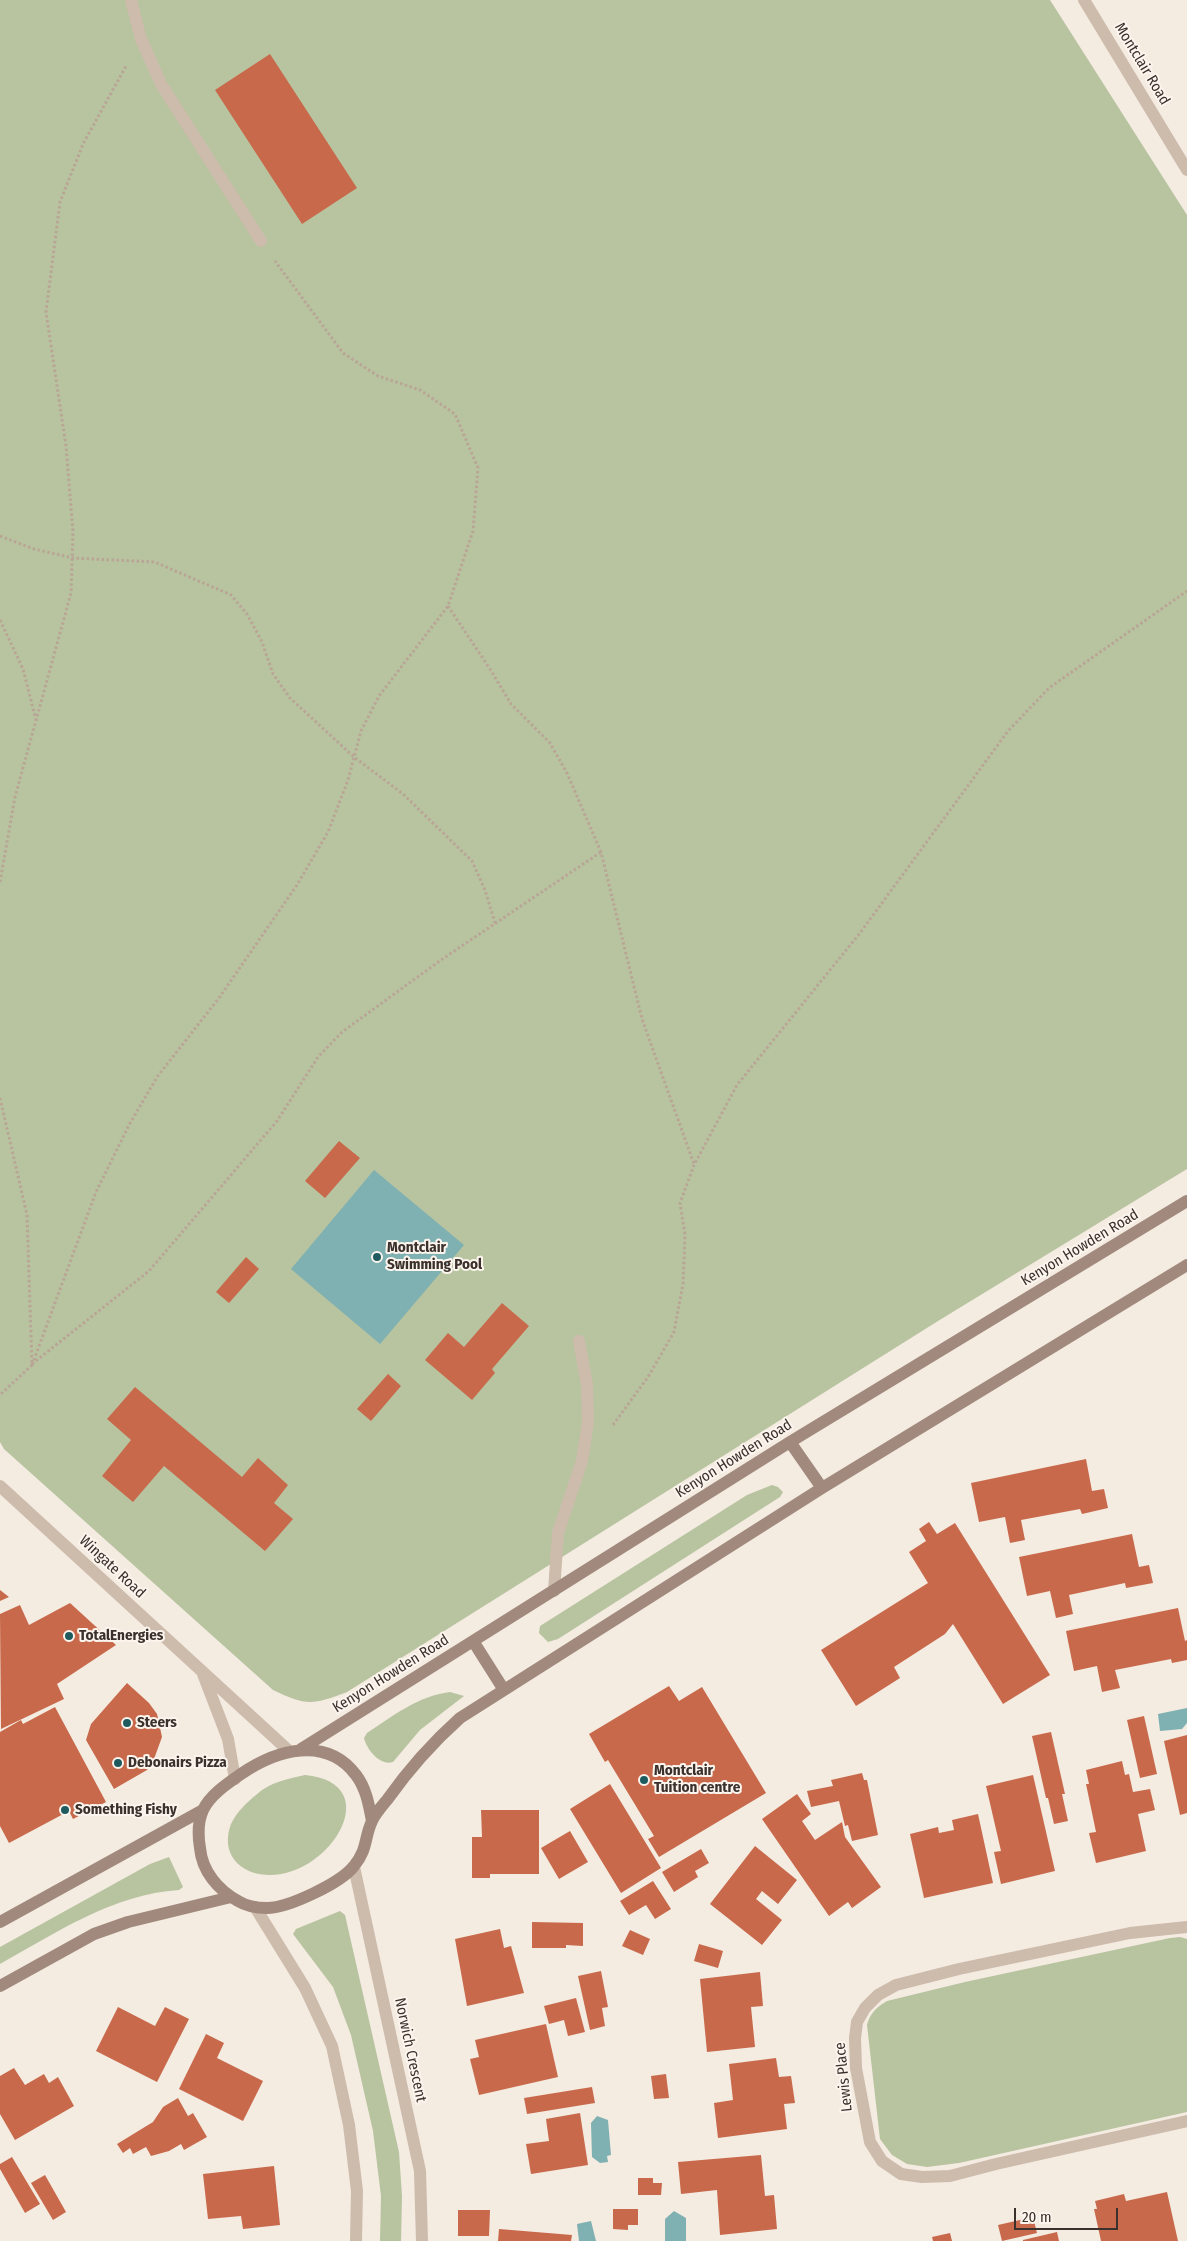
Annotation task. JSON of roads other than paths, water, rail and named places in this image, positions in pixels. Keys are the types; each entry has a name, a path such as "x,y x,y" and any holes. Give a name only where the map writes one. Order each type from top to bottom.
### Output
{"street":[{"path":"131,0 141,39 161,84 260,241"},
{"name":"Montclair Road","path":"1084,0 1187,170"},
{"name":"Kenyon Howden Road","path":"295,1750 554,1591 790,1442 1187,1201"},
{"path":"203,1810 198,1835 200,1852 206,1870 218,1887 231,1897 255,1907 268,1908 291,1903 327,1886 354,1867 366,1847 372,1821 407,1771 433,1742 460,1718 822,1488 1187,1265"},
{"path":"554,1591 558,1533 582,1461 588,1422 587,1385 579,1341"},
{"path":"790,1442 822,1488"},
{"name":"Wingate Road","path":"0,1486 202,1672 295,1750"},
{"path":"473,1641 504,1690"},
{"name":"Wingate Road","path":"202,1672 228,1739 235,1779"},
{"path":"0,1922 203,1810 218,1792 254,1765 295,1750 322,1752 340,1761 356,1775 368,1798 372,1821"},
{"name":"Norwich Crescent","path":"354,1867 420,2171 422,2241"},
{"path":"0,1986 94,1934 128,1922 231,1897"},
{"path":"255,1907 305,1988 332,2046 349,2125 357,2191 356,2241"},
{"name":"Lewis Place","path":"1187,1927 1121,1935 960,1969 896,1985 878,1995 865,2008 857,2022 855,2038 856,2068 870,2142 882,2161 902,2174 922,2177 950,2176 1187,2121"}],"water":[{"name":"Montclair Swimming Pool","path":"374,1170 464,1245 380,1344 291,1269"},
{"path":"1187,1708 1187,1723 1182,1729 1160,1731 1158,1714"},
{"path":"597,2116 608,2120 611,2155 607,2156 608,2162 600,2163 592,2157 591,2123"},
{"path":"674,2211 686,2218 686,2241 665,2241 665,2219"},
{"path":"591,2221 596,2241 579,2241 577,2224"}],"place":[{"name":"Montclair Swimming Pool","path":"377,1257"},
{"name":"TotalEnergies","path":"69,1636"},
{"name":"Steers","path":"127,1723"},
{"name":"Debonairs Pizza","path":"118,1763"},
{"name":"Montclair Tuition centre","path":"644,1780"},
{"name":"Something Fishy","path":"65,1810"}]}
